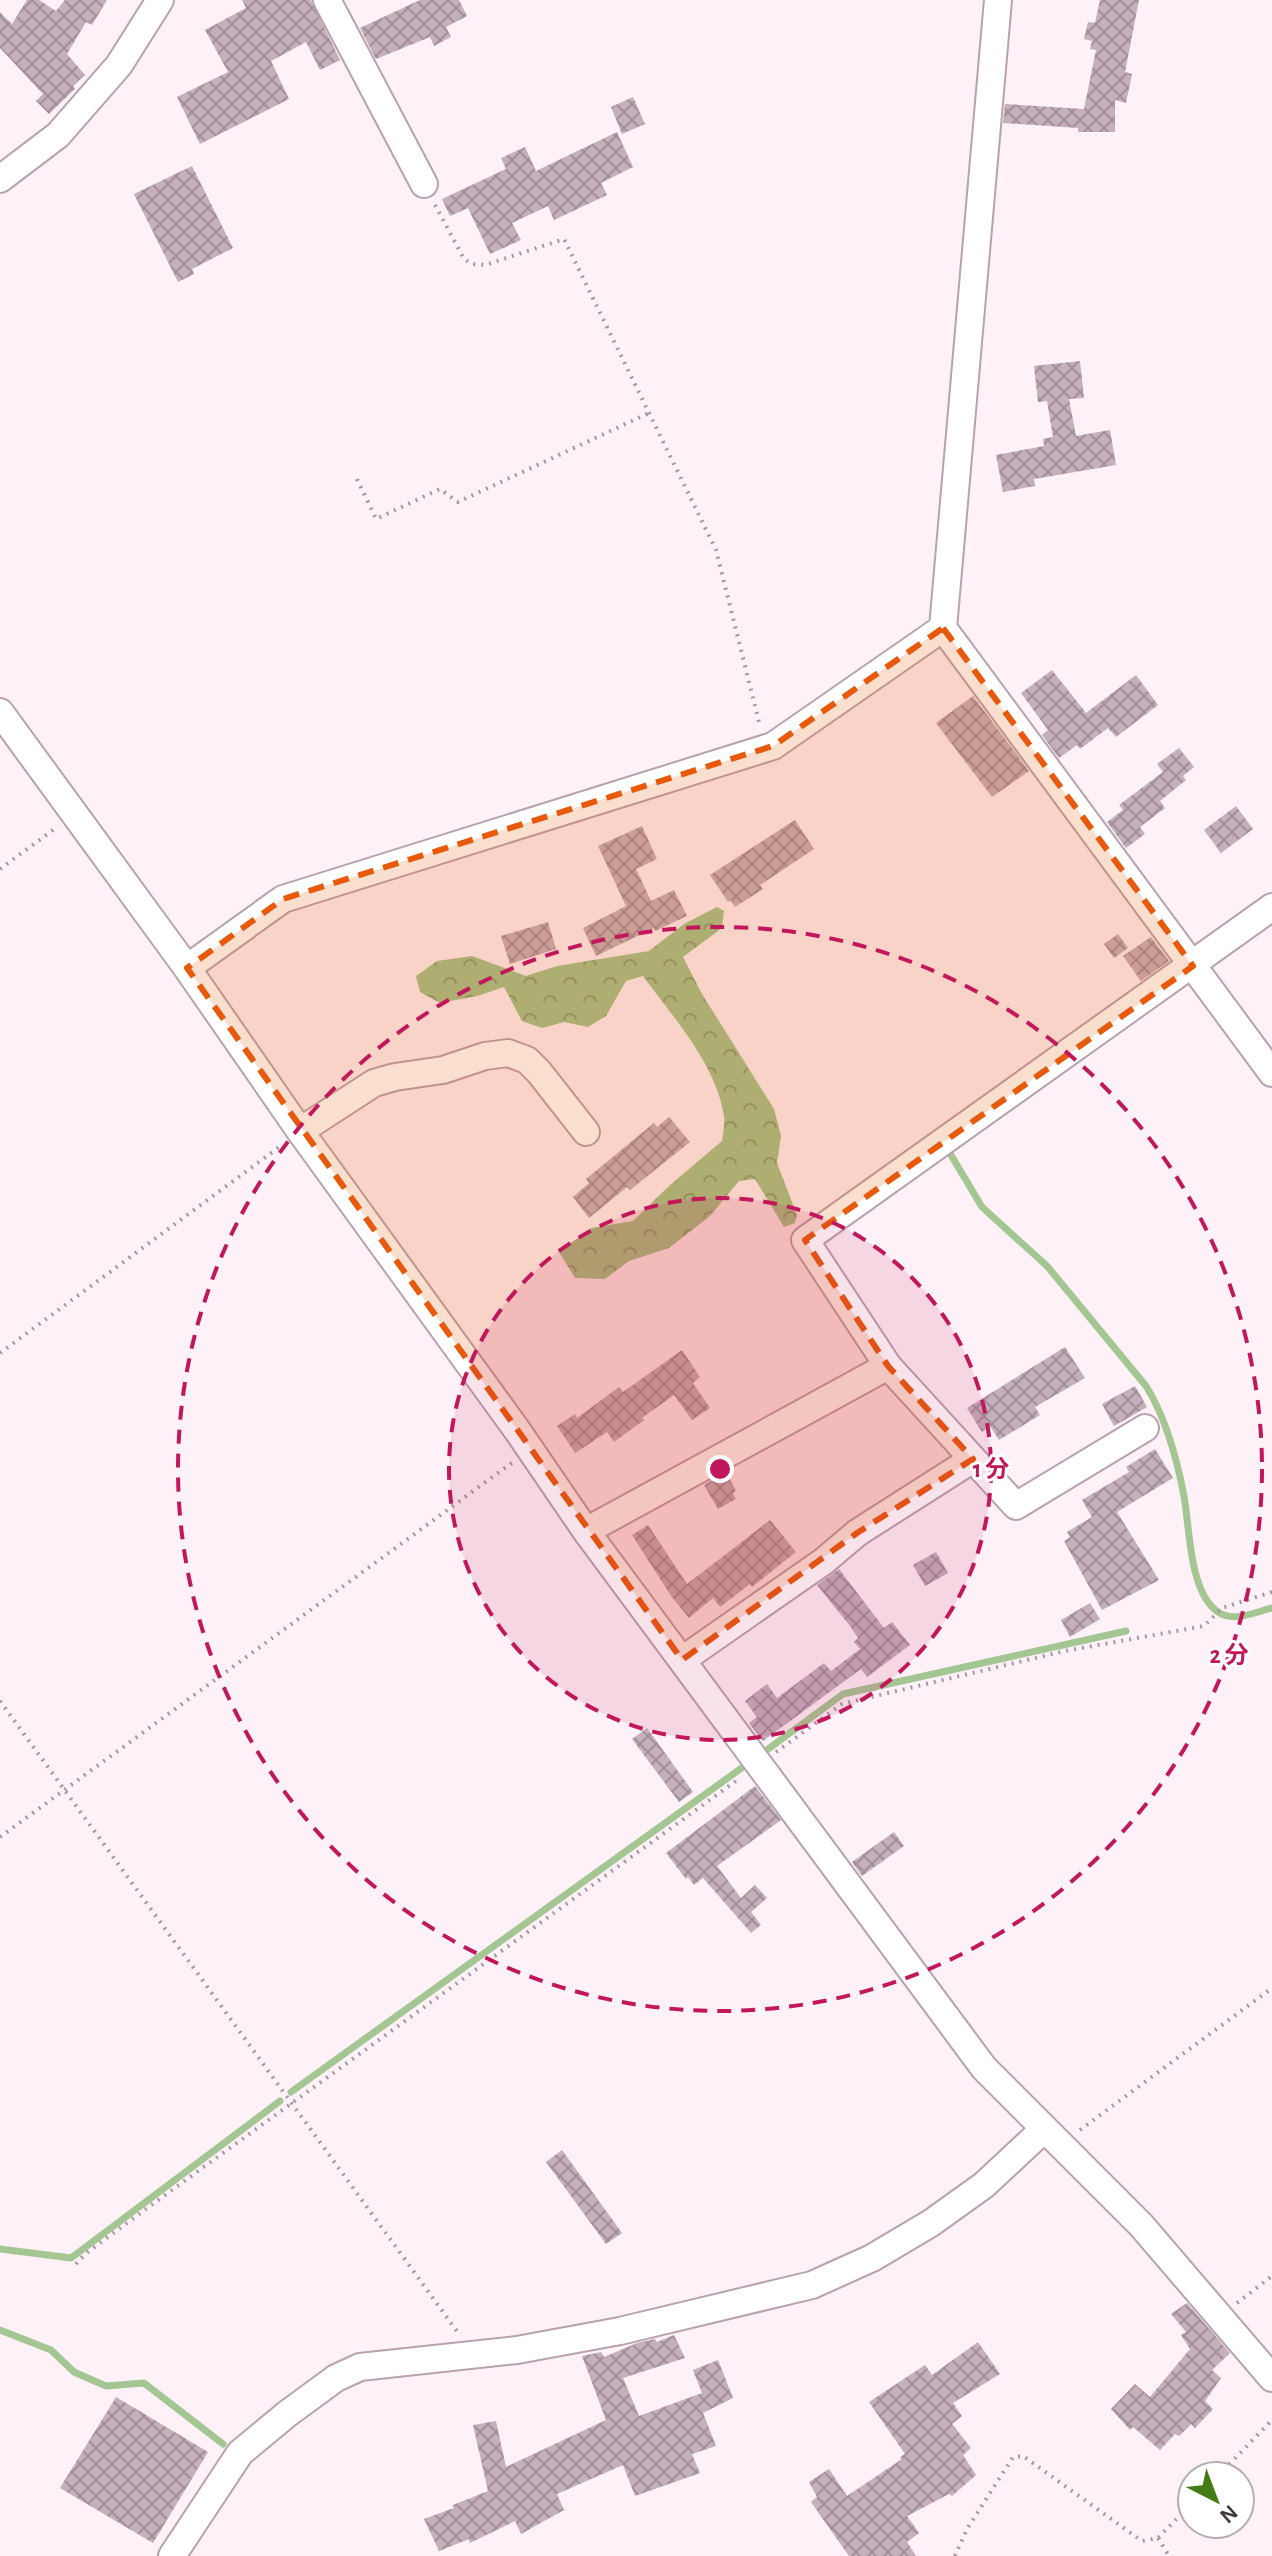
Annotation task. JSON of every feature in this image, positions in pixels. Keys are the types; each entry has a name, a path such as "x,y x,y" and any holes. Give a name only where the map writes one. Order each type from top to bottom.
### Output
{"street":[{"path":"0,179 58,135 119,65 160,0"},
{"path":"327,0 424,184"},
{"path":"998,0 943,628 1272,1073"},
{"path":"187,968 283,899 773,746 943,628"},
{"path":"0,712 187,968 300,1131 531,1449 586,1531 984,2068 1141,2225 1272,2378"},
{"path":"1145,1428 1016,1506 888,1366 805,1240 1272,907"},
{"path":"300,1131 374,1083 508,1053 527,1060 539,1072 586,1132"},
{"path":"586,1531 888,1366"},
{"path":"682,1660 824,1561 857,1533 973,1459"},
{"path":"172,2556 240,2453 336,2378 360,2367 474,2356 620,2331 812,2285 872,2258 931,2223 1051,2138"}],"path":[{"path":"424,184 464,259 472,264 485,265 564,239 716,550 766,748"},
{"path":"357,479 376,519 440,489 458,502 649,413"},
{"path":"0,869 75,813"},
{"path":"0,1353 300,1131"},
{"path":"0,1837 531,1449"},
{"path":"76,2264 128,2222 757,1760 842,1704 1065,1651 1204,1626 1222,1608 1272,1592"},
{"path":"0,1701 474,2356"},
{"path":"1051,2138 1272,1988"},
{"path":"1219,2316 1272,2276"},
{"path":"1233,2460 1272,2420"},
{"path":"955,2556 967,2529 1013,2457 1023,2456 1142,2541 1158,2538 1176,2519"},
{"path":"1158,2538 1169,2556"}],"highlighted area":[{"path":"943,628 1193,966 805,1240 888,1366 973,1459 857,1533 682,1660 187,968 283,899 773,746"}],"green space":[{"path":"717,907 724,911 722,928 683,957 702,994 774,1109 781,1136 777,1163 797,1215 795,1223 784,1227 755,1179 739,1181 710,1216 669,1248 629,1261 605,1279 575,1278 559,1252 591,1228 633,1221 722,1141 724,1119 719,1097 703,1060 643,976 626,981 606,1016 588,1027 564,1022 542,1028 522,1021 504,987 440,1003 420,992 416,976 437,961 472,956 526,976 557,966 649,951 684,924"}],"building":[{"path":"27,0 39,0 56,11 65,0 107,0 92,25 86,22 67,54 85,75 49,114 36,101 43,94 0,48 0,12 12,24"},
{"path":"242,0 311,0 340,60 320,70 306,42 271,61 289,99 200,144 177,97 228,72 205,30 246,8"},
{"path":"420,0 459,0 467,16 446,27 451,37 434,46 430,37 376,59 360,28"},
{"path":"1100,0 1139,0 1125,72 1132,74 1126,103 1115,100 1115,132 1078,132 1078,128 1003,123 1005,104 1084,109 1096,50 1090,49 1092,41 1084,39 1088,22 1095,23"},
{"path":"633,97 645,124 622,134 611,107"},
{"path":"617,132 633,167 601,183 607,195 554,220 548,206 512,223 521,240 490,254 468,208 450,216 442,199 506,169 501,158 525,147 536,171"},
{"path":"192,166 233,248 192,269 194,274 178,282 134,194"},
{"path":"1080,361 1084,398 1069,399 1076,436 1110,430 1116,465 1034,479 1035,486 1003,492 996,455 1044,446 1043,439 1053,437 1047,401 1038,402 1034,366"},
{"path":"1052,670 1086,713 1136,675 1158,705 1116,737 1108,728 1080,749 1077,745 1059,758 1042,735 1048,730 1021,693"},
{"path":"973,696 1029,771 992,797 936,723"},
{"path":"1179,748 1194,767 1183,776 1186,780 1160,801 1165,808 1140,827 1145,834 1126,848 1107,822 1123,810 1119,805 1163,772 1157,764"},
{"path":"1236,806 1253,829 1221,853 1204,830"},
{"path":"795,820 814,849 760,885 763,889 735,907 730,900 728,902 710,875"},
{"path":"642,826 657,859 636,869 651,901 674,890 687,916 596,956 583,928 626,906 598,846"},
{"path":"548,922 556,949 510,964 501,936"},
{"path":"1118,934 1128,948 1114,958 1104,944"},
{"path":"1151,937 1169,961 1141,981 1123,956"},
{"path":"669,1117 690,1142 589,1218 573,1197 589,1183 586,1179 654,1123 657,1127"},
{"path":"1065,1347 1085,1378 1035,1407 1040,1415 999,1440 990,1426 982,1432 967,1408"},
{"path":"682,1350 700,1377 693,1383 710,1408 692,1420 674,1395 614,1442 607,1432 575,1453 557,1426 575,1414 577,1418 619,1387 623,1392"},
{"path":"1135,1386 1147,1407 1114,1426 1102,1404"},
{"path":"1155,1449 1173,1478 1117,1512 1159,1580 1102,1610 1064,1541 1070,1537 1067,1532 1092,1517 1082,1500 1129,1472 1126,1467"},
{"path":"726,1472 736,1491 733,1493 736,1499 718,1509 704,1485"},
{"path":"770,1520 796,1552 752,1587 750,1584 720,1607 713,1598 689,1618 632,1535 648,1525 687,1584"},
{"path":"936,1552 948,1573 925,1586 913,1565"},
{"path":"839,1569 884,1628 892,1622 910,1645 867,1677 861,1669 763,1741 749,1723 757,1717 745,1701 767,1684 777,1698 824,1663 831,1671 860,1649 854,1642 858,1638 850,1626 817,1585"},
{"path":"1090,1603 1100,1619 1070,1637 1061,1620"},
{"path":"647,1728 693,1792 679,1802 632,1739"},
{"path":"755,1786 781,1820 717,1866 741,1898 755,1885 767,1898 751,1912 761,1925 751,1933 703,1878 694,1885 666,1853"},
{"path":"894,1832 904,1846 862,1876 852,1862"},
{"path":"562,2150 622,2233 606,2244 546,2162"},
{"path":"1187,2303 1230,2353 1212,2370 1221,2378 1205,2401 1213,2409 1195,2428 1191,2424 1179,2436 1175,2434 1160,2450 1133,2427 1130,2430 1111,2409 1135,2384 1150,2397 1190,2349 1181,2335 1186,2332 1171,2314"},
{"path":"674,2335 685,2358 623,2378 639,2416 702,2393 693,2370 718,2360 733,2398 703,2413 716,2446 692,2454 700,2473 635,2496 623,2465 557,2494 564,2510 521,2534 515,2521 470,2543 469,2539 439,2551 424,2519 488,2491 473,2425 496,2421 506,2467 606,2420 582,2356 601,2352 604,2357 637,2343 655,2339 657,2342"},
{"path":"978,2342 1000,2374 953,2403 962,2416 952,2424 971,2448 963,2455 976,2475 952,2496 949,2494 907,2516 919,2533 907,2542 916,2556 849,2556 811,2502 817,2497 809,2482 829,2469 847,2496 902,2459 900,2457 905,2454 869,2402 925,2365 932,2375"},
{"path":"116,2397 208,2452 153,2543 60,2488"}],"waterway":[{"path":"948,1150 982,1207 1047,1266 1146,1386 1165,1425 1174,1453 1196,1575 1208,1603 1218,1612 1231,1617 1272,1608"},
{"path":"760,1755 843,1694 1126,1631"},
{"path":"291,2092 750,1762"},
{"path":"0,2249 71,2258 280,2101"},
{"path":"0,2330 51,2350 74,2372 106,2386 144,2383 223,2444"}]}
